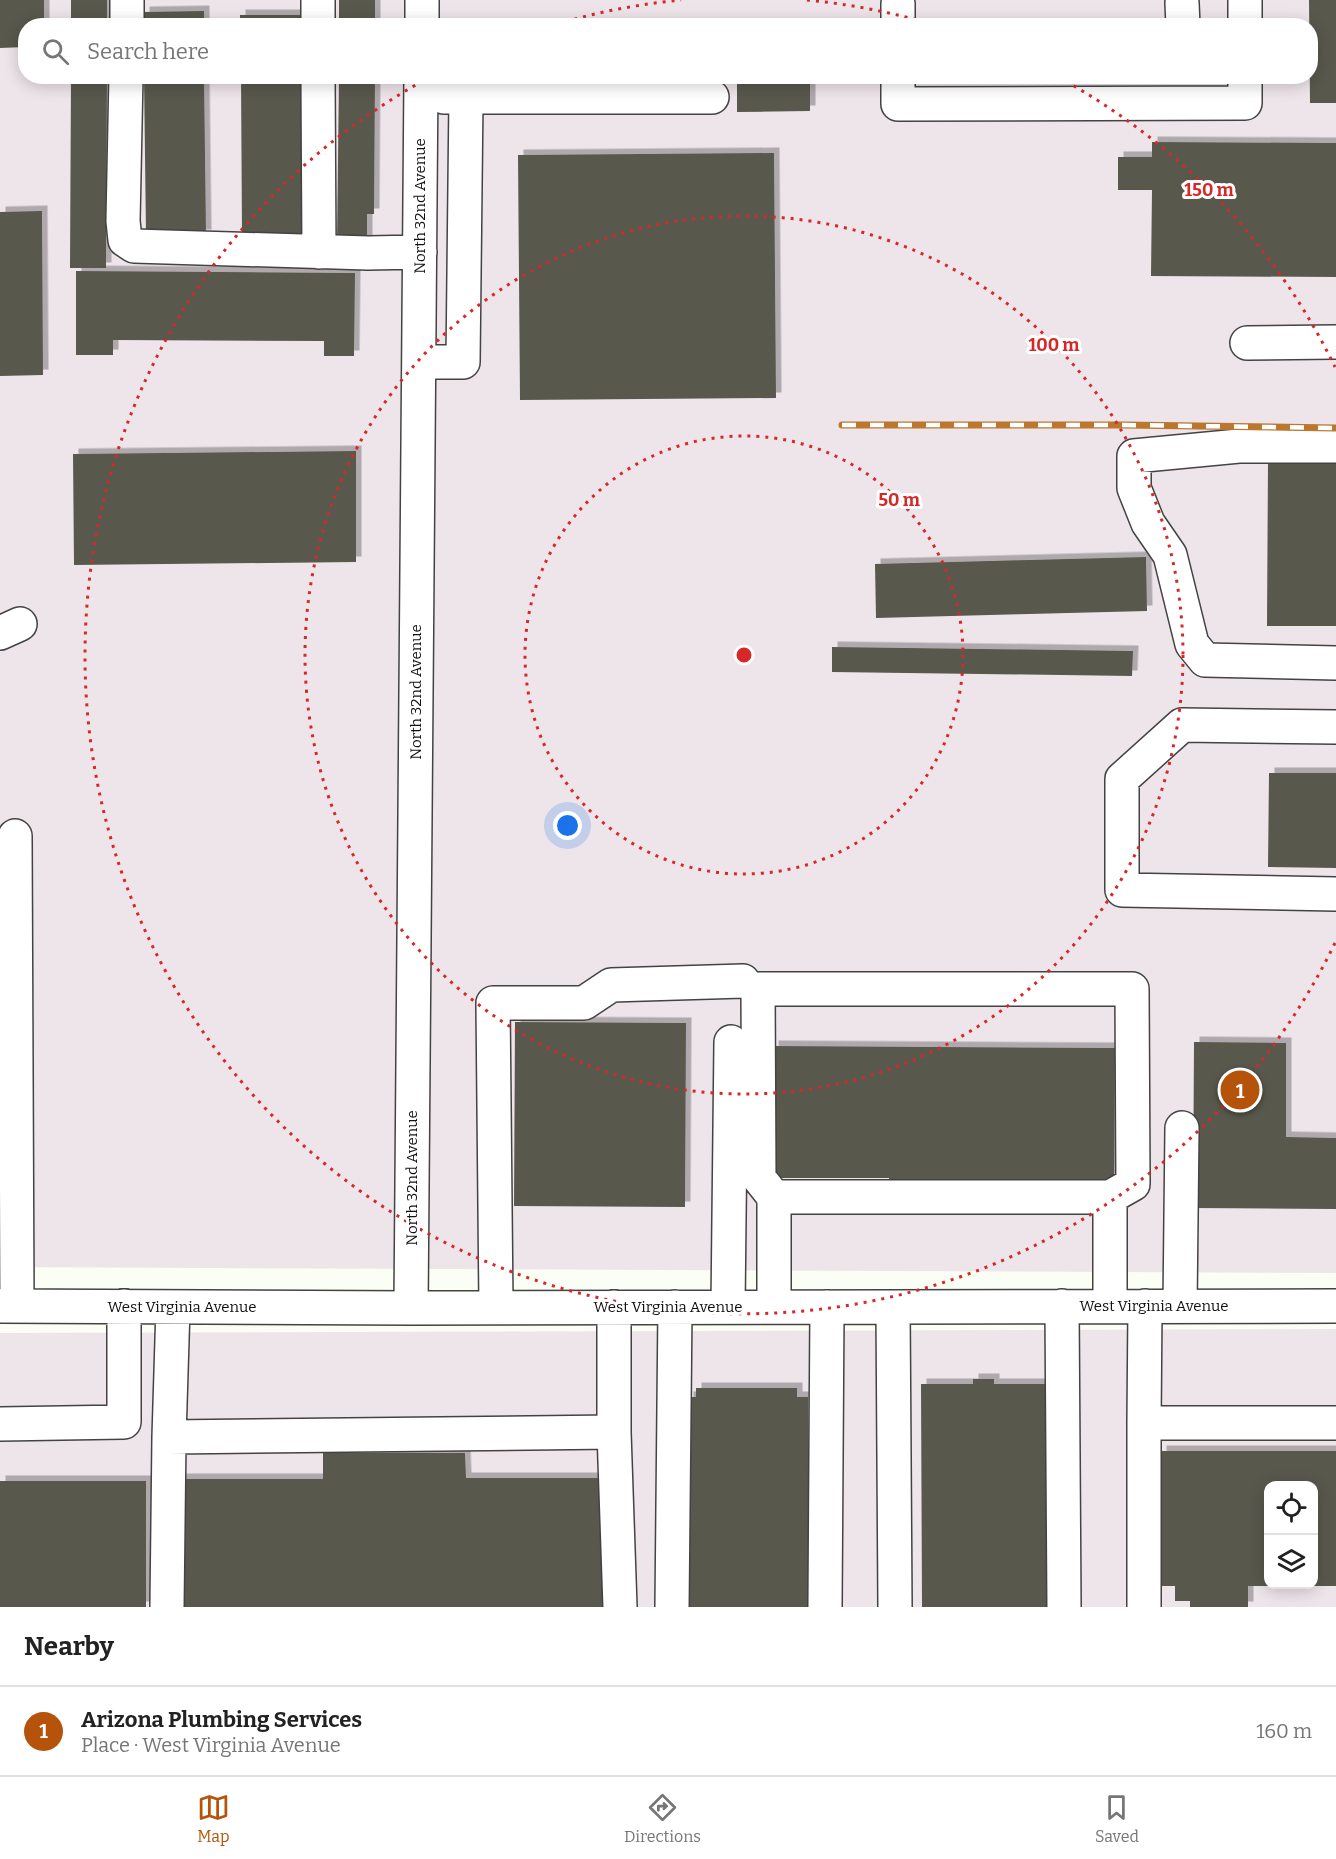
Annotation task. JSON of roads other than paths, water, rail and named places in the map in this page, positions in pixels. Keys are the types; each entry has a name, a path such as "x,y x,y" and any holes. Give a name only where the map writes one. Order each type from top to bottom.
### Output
{"street":[{"path":"127,0 127,18"},
{"path":"318,0 318,18"},
{"path":"422,0 422,18"},
{"path":"1245,0 1245,18"},
{"path":"126,84 123,221 125,240 134,246 319,252 420,252"},
{"path":"318,84 319,252"},
{"path":"898,84 898,104 1184,90 1245,103 1245,84"},
{"path":"421,87 466,98 712,98"},
{"name":"North 32nd Avenue","path":"411,1308 421,87"},
{"path":"419,362 462,362 466,98"},
{"path":"420,205 464,205"},
{"path":"1247,343 1336,342"},
{"path":"1336,446 1239,446 1134,456 1134,488 1148,523 1170,555 1192,644 1205,660 1336,663"},
{"path":"1336,727 1182,725 1122,779 1122,890 1336,894"},
{"path":"8,1306 8,870 15,836"},
{"path":"496,1307 494,1003 584,1003 610,985 743,981"},
{"path":"774,1197 1110,1197 1133,1184 1132,989 758,989 759,1178 774,1197 774,1307"},
{"path":"728,1307 731,1042"},
{"path":"1180,1306 1182,1128"},
{"path":"1110,1197 1110,1306"},
{"name":"West Virginia Avenue","path":"8,1306 411,1308 1336,1306"},
{"path":"0,1424 124,1422 124,1306"},
{"path":"1062,1306 1064,1607"},
{"path":"1144,1607 1145,1306"},
{"path":"166,1607 173,1307"},
{"path":"614,1307 614,1432 620,1607"},
{"path":"672,1607 675,1307"},
{"path":"825,1607 827,1307"},
{"path":"893,1307 895,1607"},
{"path":"1144,1423 1336,1423"},
{"path":"169,1437 614,1432"}],"railway":[{"path":"842,425 1336,428"}],"place":[{"name":"Arizona Plumbing Services","path":"1240,1090"}]}
